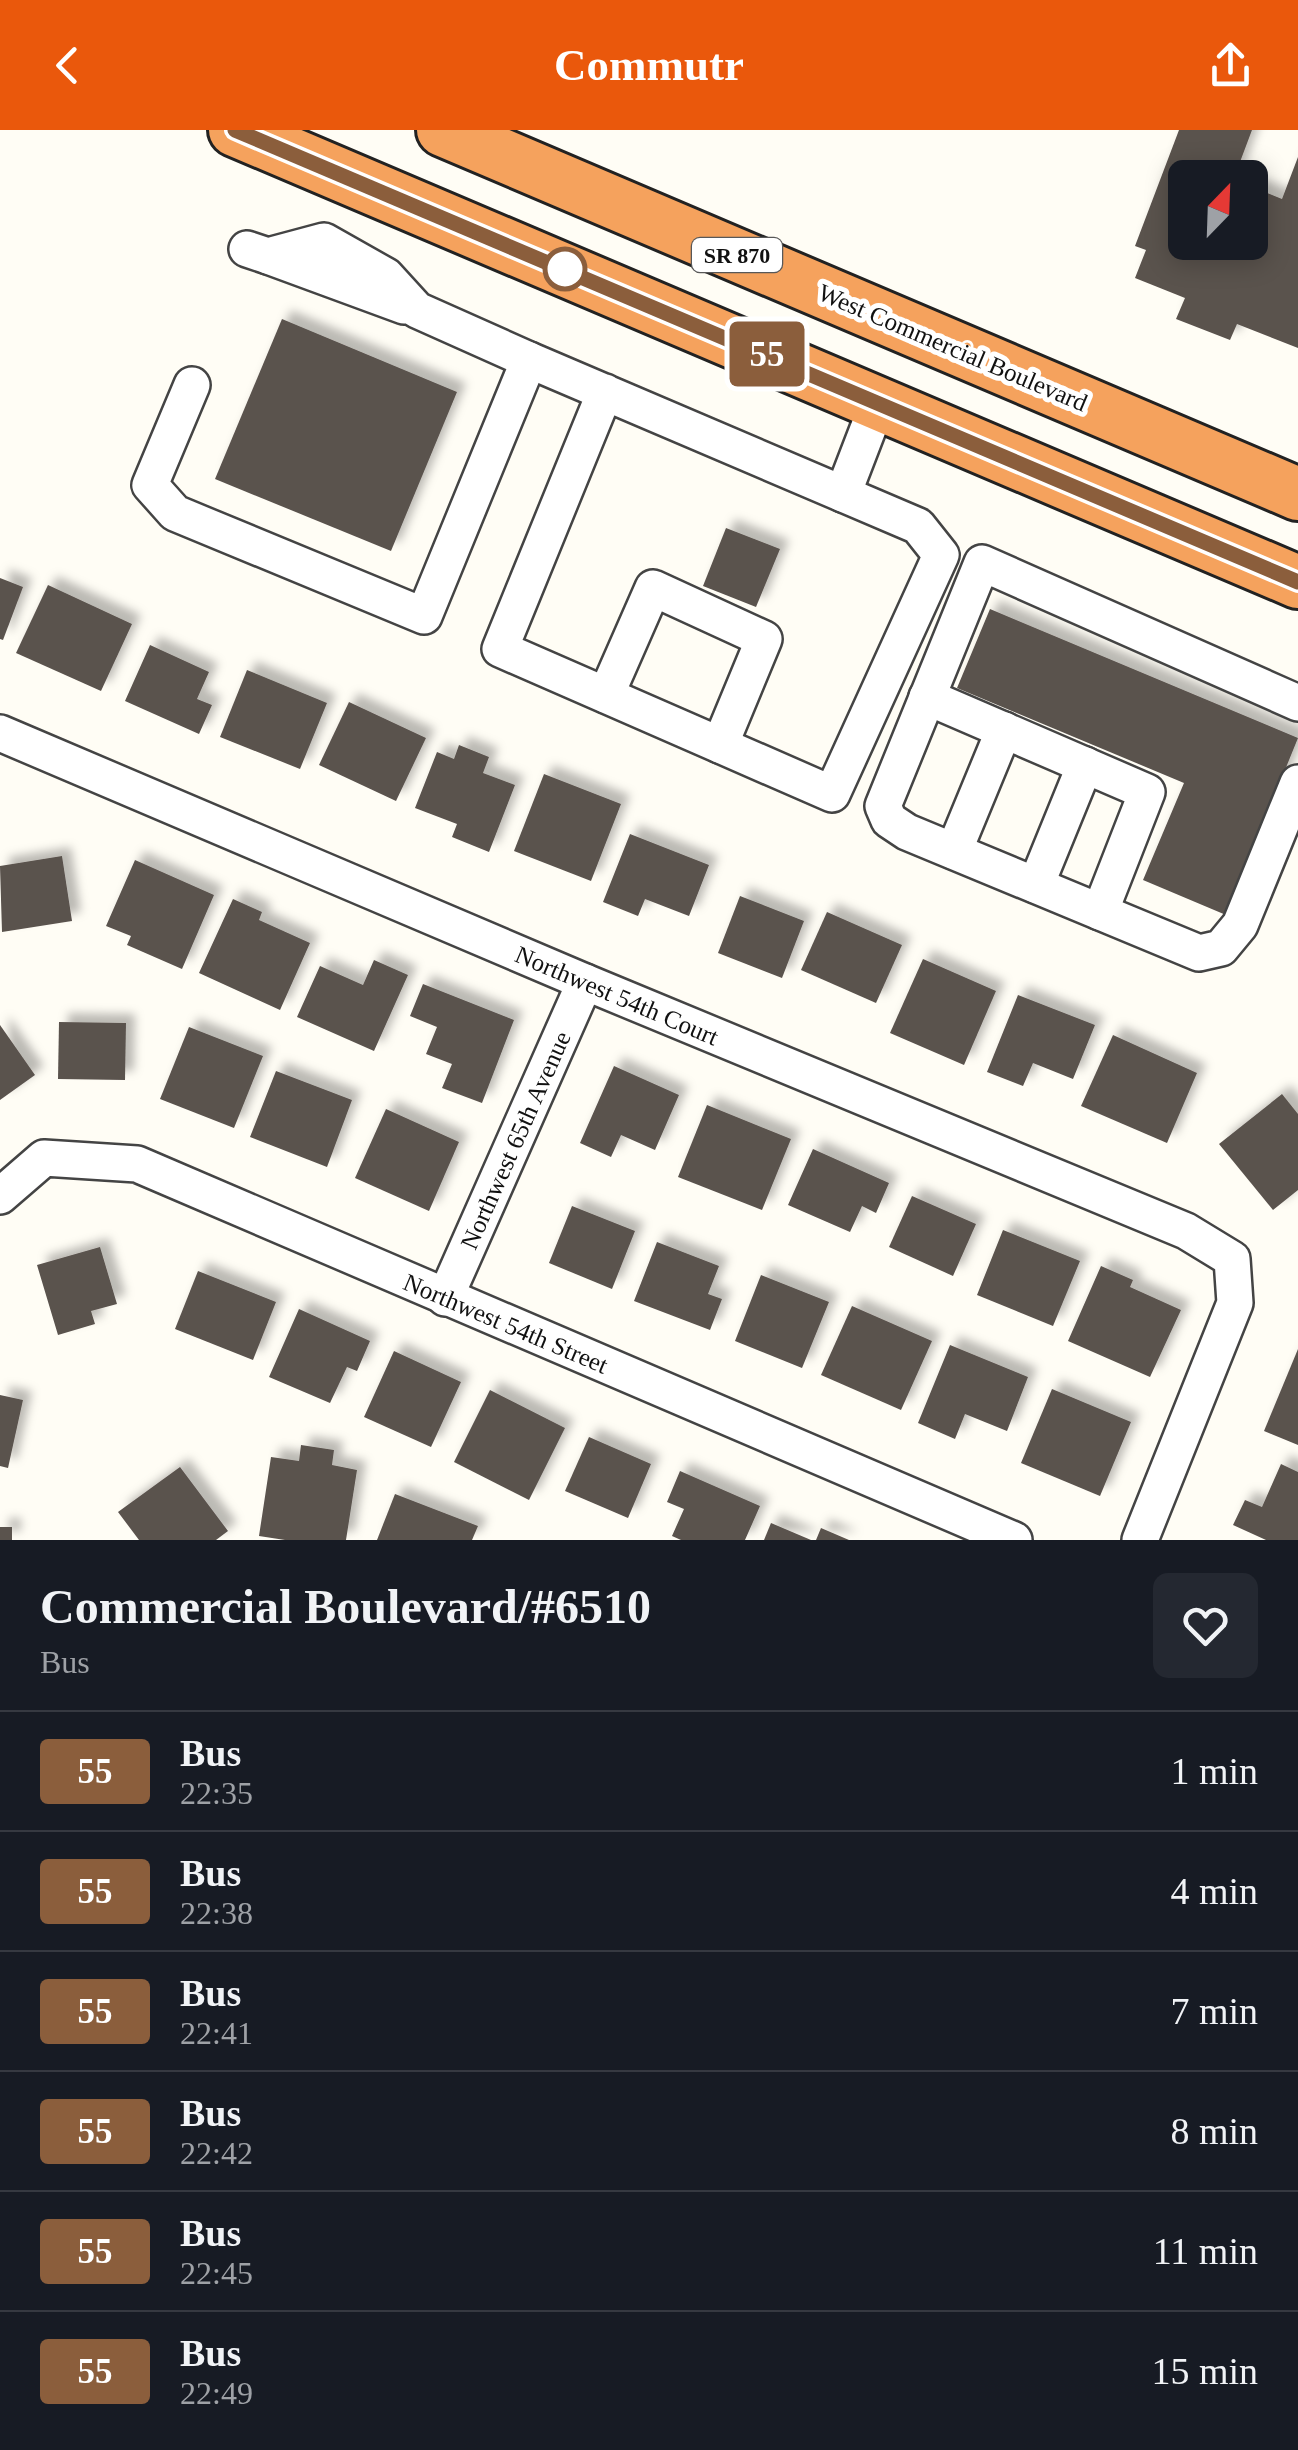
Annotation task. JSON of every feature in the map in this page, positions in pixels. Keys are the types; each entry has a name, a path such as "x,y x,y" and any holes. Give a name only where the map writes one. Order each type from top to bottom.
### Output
{"highway":[{"path":"235,130 1298,582"},
{"name":"West Commercial Boulevard","path":"443,130 1298,494"},
{"path":"752,348 818,361 852,357 926,336"},
{"path":"929,425 950,391 982,383 1031,380"}],"street":[{"path":"258,252 416,310 918,526 941,554 832,794 500,648 605,392"},
{"path":"192,385 150,486 175,514 424,616 530,360"},
{"path":"843,494 878,403"},
{"path":"1298,703 982,563 883,806 889,820 907,832 1199,953 1220,948 1240,924 1298,782"},
{"path":"606,695 652,588 764,640 720,745"},
{"path":"928,696 1147,792 1100,912"},
{"path":"954,851 1004,730"},
{"name":"Northwest 54th Court","path":"0,733 585,982 1186,1231 1232,1259 1235,1303 1140,1540"},
{"path":"1036,885 1085,764"},
{"name":"Northwest 65th Avenue","path":"445,1298 585,982"},
{"name":"Northwest 54th Street","path":"0,1196 44,1158 136,1164 1014,1540"}],"building":[{"path":"1179,130 1252,130 1241,160 1168,160 1168,260 1268,260 1268,193 1282,199 1298,157 1298,348 1237,324 1230,340 1176,319 1185,298 1135,278 1146,250 1135,246"},
{"path":"282,319 457,392 391,551 215,479"},
{"path":"726,528 780,549 756,607 703,586"},
{"path":"0,578 23,587 3,640 0,639"},
{"path":"48,585 132,624 101,691 16,653"},
{"path":"990,609 1298,738 1226,915 1143,880 1184,783 957,688"},
{"path":"150,645 209,672 197,699 212,705 199,734 125,701"},
{"path":"247,670 327,703 300,769 220,737"},
{"path":"349,702 426,738 396,801 319,765"},
{"path":"459,745 489,757 483,773 515,785 489,852 452,837 457,824 415,808 437,752 454,759"},
{"path":"544,774 621,804 591,881 514,851"},
{"path":"630,834 709,865 689,916 645,899 638,916 603,902"},
{"path":"62,856 72,921 2,932 0,866"},
{"path":"135,860 214,895 182,969 127,945 131,936 106,926"},
{"path":"740,896 804,921 782,978 718,953"},
{"path":"233,899 262,912 259,920 310,943 280,1010 199,973"},
{"path":"827,912 902,945 876,1003 801,970"},
{"path":"923,959 996,991 964,1065 890,1033"},
{"path":"374,960 408,975 374,1051 297,1017 320,966 363,985"},
{"path":"423,984 514,1020 482,1103 442,1088 452,1064 426,1054 437,1027 410,1016"},
{"path":"1018,995 1095,1025 1073,1079 1033,1063 1023,1086 987,1072"},
{"path":"59,1022 126,1023 125,1080 58,1079"},
{"path":"0,1025 35,1075 0,1100"},
{"path":"189,1027 263,1056 234,1128 160,1099"},
{"path":"1113,1035 1197,1073 1167,1143 1081,1106"},
{"path":"614,1066 679,1095 655,1150 621,1135 611,1157 580,1143"},
{"path":"276,1071 352,1100 327,1167 250,1137"},
{"path":"1282,1094 1298,1114 1298,1190 1273,1210 1219,1144"},
{"path":"707,1105 791,1139 762,1210 678,1177"},
{"path":"386,1109 459,1142 429,1211 355,1178"},
{"path":"813,1149 889,1183 876,1213 862,1206 850,1232 788,1205"},
{"path":"912,1196 976,1224 953,1276 889,1247"},
{"path":"572,1206 635,1231 612,1289 549,1263"},
{"path":"1003,1230 1080,1261 1053,1326 977,1295"},
{"path":"657,1242 719,1266 708,1294 722,1299 710,1330 634,1301"},
{"path":"100,1247 117,1304 91,1311 95,1324 58,1335 37,1265"},
{"path":"1101,1266 1133,1280 1130,1287 1181,1310 1150,1377 1068,1341"},
{"path":"198,1271 276,1302 253,1360 175,1329"},
{"path":"761,1275 829,1302 802,1368 735,1341"},
{"path":"852,1306 932,1341 901,1410 821,1375"},
{"path":"299,1309 370,1341 357,1371 347,1367 330,1403 269,1377"},
{"path":"950,1345 1028,1377 1007,1431 965,1414 955,1439 918,1423"},
{"path":"1298,1349 1298,1445 1264,1431"},
{"path":"394,1351 461,1382 431,1447 364,1417"},
{"path":"1052,1389 1131,1422 1100,1496 1021,1463"},
{"path":"490,1390 565,1428 529,1500 454,1462"},
{"path":"0,1395 23,1400 8,1468 0,1466"},
{"path":"589,1437 651,1464 628,1518 565,1491"},
{"path":"301,1445 334,1450 332,1465 357,1470 346,1540 259,1536 271,1457 299,1461"},
{"path":"1281,1464 1298,1472 1298,1540 1266,1540 1233,1525 1245,1500 1262,1507"},
{"path":"180,1467 228,1531 216,1540 139,1540 118,1512"},
{"path":"680,1471 760,1506 745,1540 681,1540 672,1536 684,1509 667,1502"},
{"path":"395,1494 478,1526 472,1540 377,1540"},
{"path":"771,1523 811,1540 764,1540"},
{"path":"0,1527 12,1527 12,1540 0,1540"},
{"path":"821,1528 849,1540 816,1540"}],"bus line":[{"name":"55","path":"235,130 1298,582"}]}
